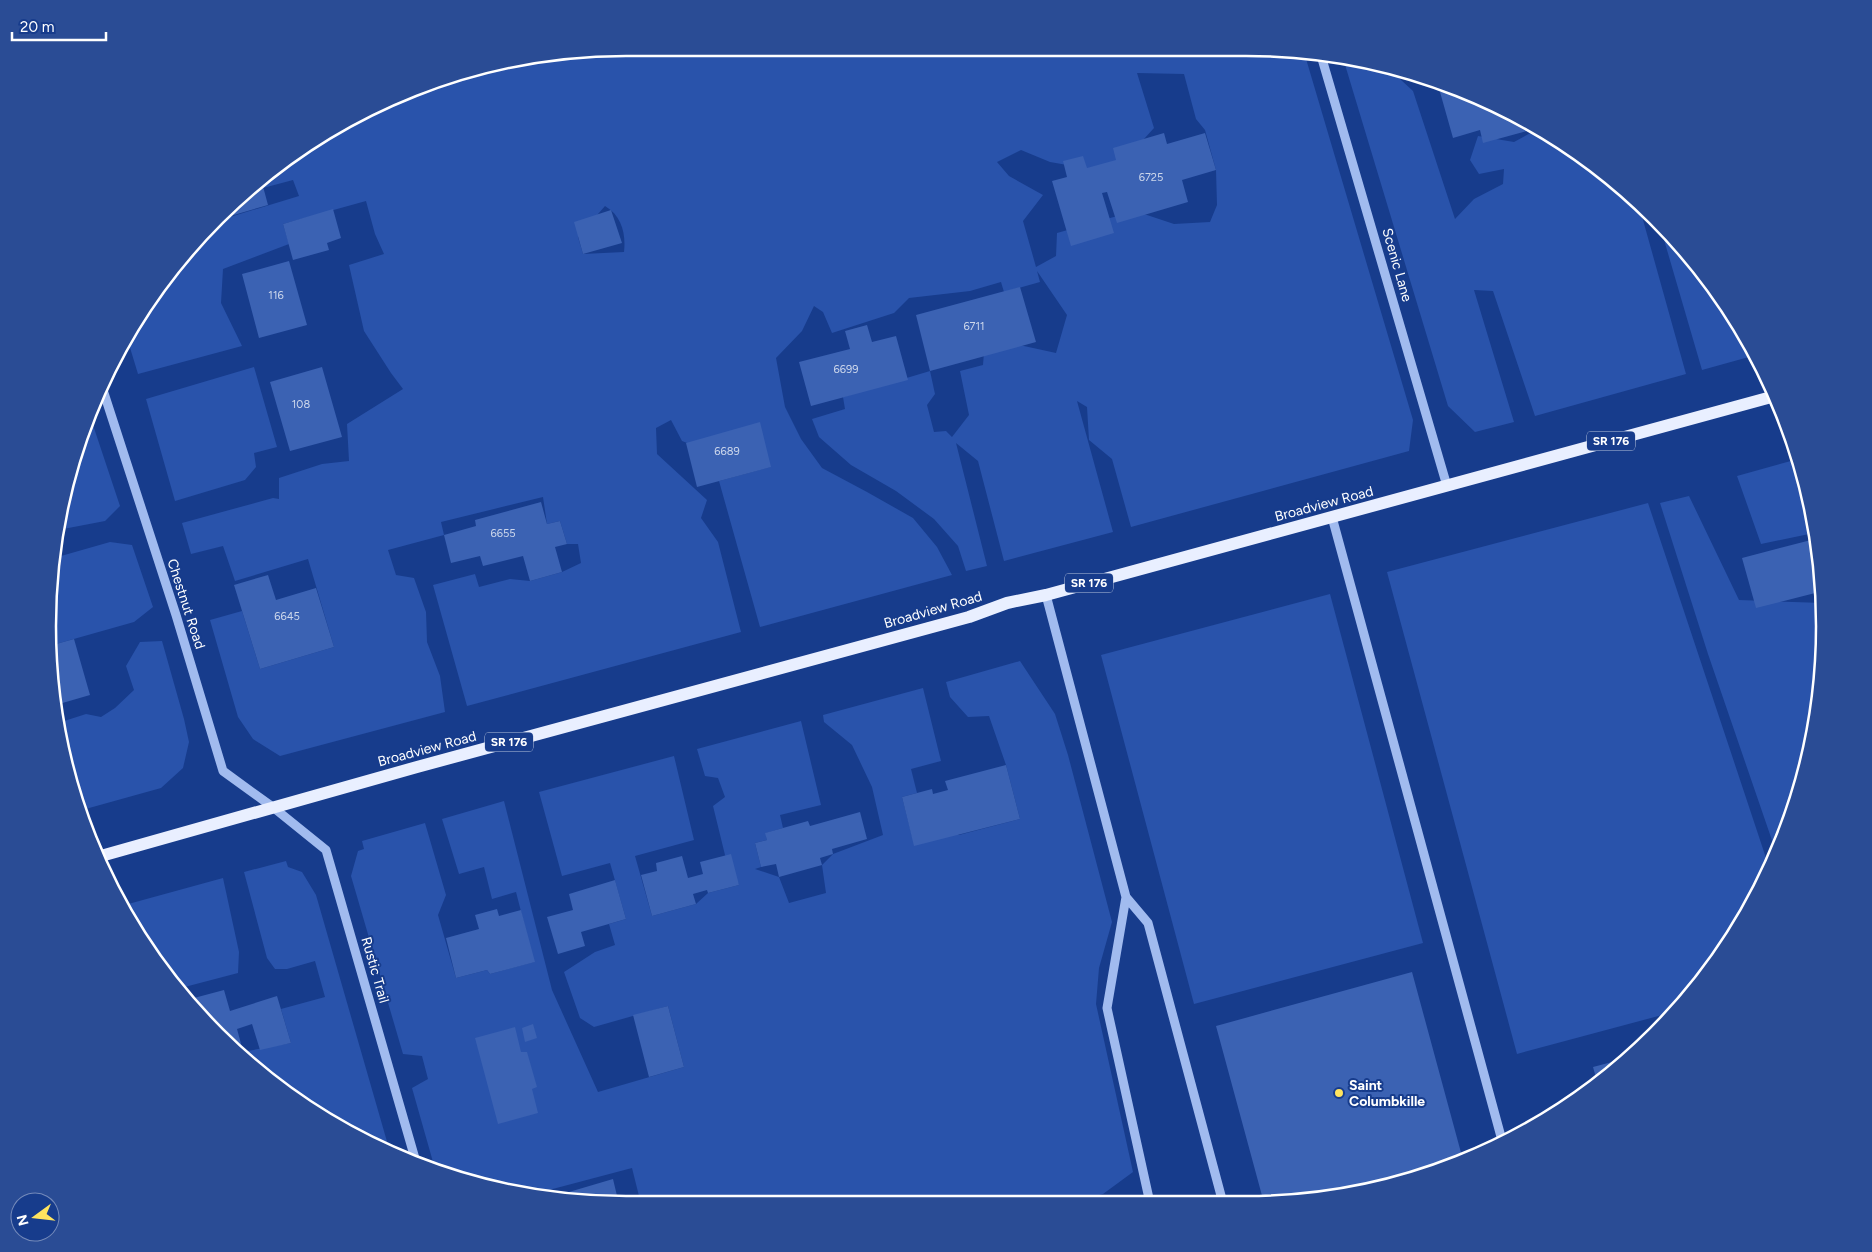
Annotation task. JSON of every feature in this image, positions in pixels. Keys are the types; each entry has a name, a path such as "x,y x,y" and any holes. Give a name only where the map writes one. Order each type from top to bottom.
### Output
{"main road":[{"name":"Broadview Road","path":"105,855 960,619 1008,603 1046,595 1768,398"}],"street":[{"name":"Scenic Lane","path":"1323,61 1447,486"},
{"name":"Chestnut Road","path":"105,396 176,615 223,771 274,808"},
{"path":"1332,517 1501,1136"},
{"path":"1046,595 1126,897 1107,1008 1148,1196"},
{"name":"Rustic Trail","path":"274,808 326,850 414,1154"},
{"path":"1126,897 1148,923 1221,1196"}],"shaded area":[{"path":"626,56 1246,56 1306,60 1413,420 1409,451 1131,527 1112,459 1089,440 1087,407 1077,401 1113,532 1004,561 978,461 956,443 987,566 966,571 958,546 934,519 896,491 851,465 819,437 812,419 845,409 843,397 930,371 935,394 927,405 934,432 946,431 952,437 969,415 960,371 983,365 984,352 1010,343 1056,353 1067,315 1037,271 1040,282 1004,292 1001,282 970,291 909,298 894,313 832,333 823,312 814,306 802,331 776,358 785,407 801,439 822,468 913,518 937,547 952,575 760,627 719,481 770,467 710,452 682,441 671,420 656,428 657,454 707,500 701,518 718,542 741,632 467,706 433,585 475,574 479,587 510,579 530,581 562,572 581,563 578,544 567,544 560,521 547,524 543,497 441,522 444,535 388,550 396,575 414,578 426,612 427,642 440,676 445,712 280,756 253,739 238,717 210,620 242,611 260,669 334,647 308,559 235,581 223,546 191,554 182,523 273,498 279,499 279,478 322,464 349,461 347,424 403,389 364,331 349,265 384,254 375,234 366,201 283,224 289,244 223,269 221,303 242,346 138,374 130,347 152,309 174,279 229,217 299,196 293,180 263,188 309,152 374,115 408,100 443,86 479,76 515,67 552,61","holes":["1137,73 1184,74 1196,119 1205,130 1216,170 1217,205 1210,222 1174,224 1135,211 1057,233 1056,256 1036,267 1023,221 1043,195 1009,176 997,162 1021,150 1050,162 1113,173 1154,128","605,206 611,210 622,226 624,252 583,254 578,237"]},
{"path":"1345,65 1398,77 1413,91 1455,219 1474,199 1503,184 1504,169 1479,174 1470,160 1478,136 1514,142 1531,133 1563,152 1593,174 1642,217 1686,374 1535,416 1493,291 1474,290 1514,422 1475,432 1448,406"},
{"path":"1664,239 1698,279 1720,309 1748,357 1702,370"},
{"path":"254,367 277,447 254,453 256,467 245,480 175,501 146,399"},
{"path":"93,425 120,506 105,521 65,529 76,479"},
{"path":"1791,461 1808,534 1761,544 1737,476"},
{"path":"1689,496 1739,600 1815,603 1815,663 1805,737 1786,809 1773,842 1708,654 1660,503"},
{"path":"1648,503 1766,858 1757,878 1720,943 1698,973 1662,1015 1517,1054 1387,572"},
{"path":"110,542 132,545 153,607 134,622 56,644 57,589 61,556"},
{"path":"1330,594 1423,943 1194,1004 1101,655"},
{"path":"162,641 189,742 183,768 161,788 86,809 64,721 86,714 101,717 115,708 134,690 126,666 140,642"},
{"path":"1020,661 1055,714 1068,755 1112,922 1099,968 1096,1004 1133,1172 1103,1194 1095,1196 639,1196 632,1168 548,1190 515,1185 433,1162 412,1088 428,1079 422,1056 403,1054 351,876 358,851 364,849 362,841 425,823 446,895 438,915 456,978 487,970 490,974 534,962 516,892 492,899 484,867 459,874 442,819 504,801 552,990 598,1092 684,1067 668,1006 594,1027 580,1018 564,972 595,952 615,945 609,924 626,919 610,863 562,876 539,792 674,756 694,840 635,856 652,916 696,904 708,893 739,885 725,855 713,806 725,797 718,778 705,776 697,749 801,721 821,805 780,815 783,828 766,833 767,840 755,843 761,867 755,869 779,877 789,903 826,893 822,865 833,854 883,835 872,787 852,745 824,722 823,715 923,688 941,761 911,769 917,793 902,797 912,836 944,825 959,835 1020,819 1006,765 989,716 968,717 950,697 946,682"},
{"path":"286,861 288,867 302,872 316,895 387,1143 309,1100 247,1051 291,1043 281,1009 325,997 315,961 287,969 275,969 267,958 244,872"},
{"path":"223,878 239,952 238,973 185,987 152,943 129,904"}],"building":[{"path":"1440,92 1498,115 1527,131 1483,143 1480,130 1453,138"},
{"path":"1164,133 1167,144 1205,133 1216,170 1182,180 1188,202 1117,223 1107,192 1102,193 1114,233 1071,246 1052,181 1067,177 1063,161 1083,156 1087,168 1116,160 1113,148"},
{"path":"263,187 268,205 231,216"},
{"path":"333,209 341,238 327,243 329,250 293,260 283,224"},
{"path":"611,210 622,243 583,254 574,222"},
{"path":"289,261 307,325 259,338 242,274"},
{"path":"1020,287 1036,342 930,371 916,315"},
{"path":"867,325 872,342 896,336 908,380 811,406 799,362 850,349 845,331"},
{"path":"322,367 342,437 290,451 270,382"},
{"path":"760,422 771,467 697,487 686,443"},
{"path":"541,502 547,524 560,521 567,544 555,547 562,572 530,581 523,556 483,566 480,556 451,563 444,535 476,526 475,520"},
{"path":"1809,540 1815,593 1756,608 1742,558"},
{"path":"268,575 276,600 316,588 334,647 260,669 234,585"},
{"path":"74,639 90,695 62,703 56,644"},
{"path":"1006,765 1020,819 914,846 902,797 932,789 933,794 948,790 945,781"},
{"path":"860,812 867,839 832,849 833,854 820,858 822,865 779,877 776,864 761,867 755,843 767,840 765,833 808,821 810,826"},
{"path":"731,854 739,885 708,893 707,890 693,894 696,904 652,916 641,875 657,871 656,863 682,856 688,878 703,874 700,862"},
{"path":"615,880 626,919 581,932 585,946 558,954 547,917 573,910 569,894"},
{"path":"497,909 499,916 521,910 535,962 490,974 487,970 456,978 446,938 479,929 475,915"},
{"name":"Saint Columbkille","path":"1412,972 1461,1153 1429,1166 1357,1185 1320,1191 1262,1196 1216,1026"},
{"path":"224,990 230,1011 277,996 291,1043 260,1050 252,1024 237,1029 242,1046 195,998"},
{"path":"668,1006 684,1067 649,1077 633,1015"},
{"path":"533,1024 537,1038 525,1042 522,1028"},
{"path":"515,1027 521,1052 527,1052 537,1087 532,1089 538,1113 498,1124 475,1038"},
{"path":"1613,1062 1595,1076 1593,1067"},
{"path":"613,1179 617,1196 589,1195 567,1193"}],"place":[{"name":"Saint Columbkille","path":"1339,1093"}]}
